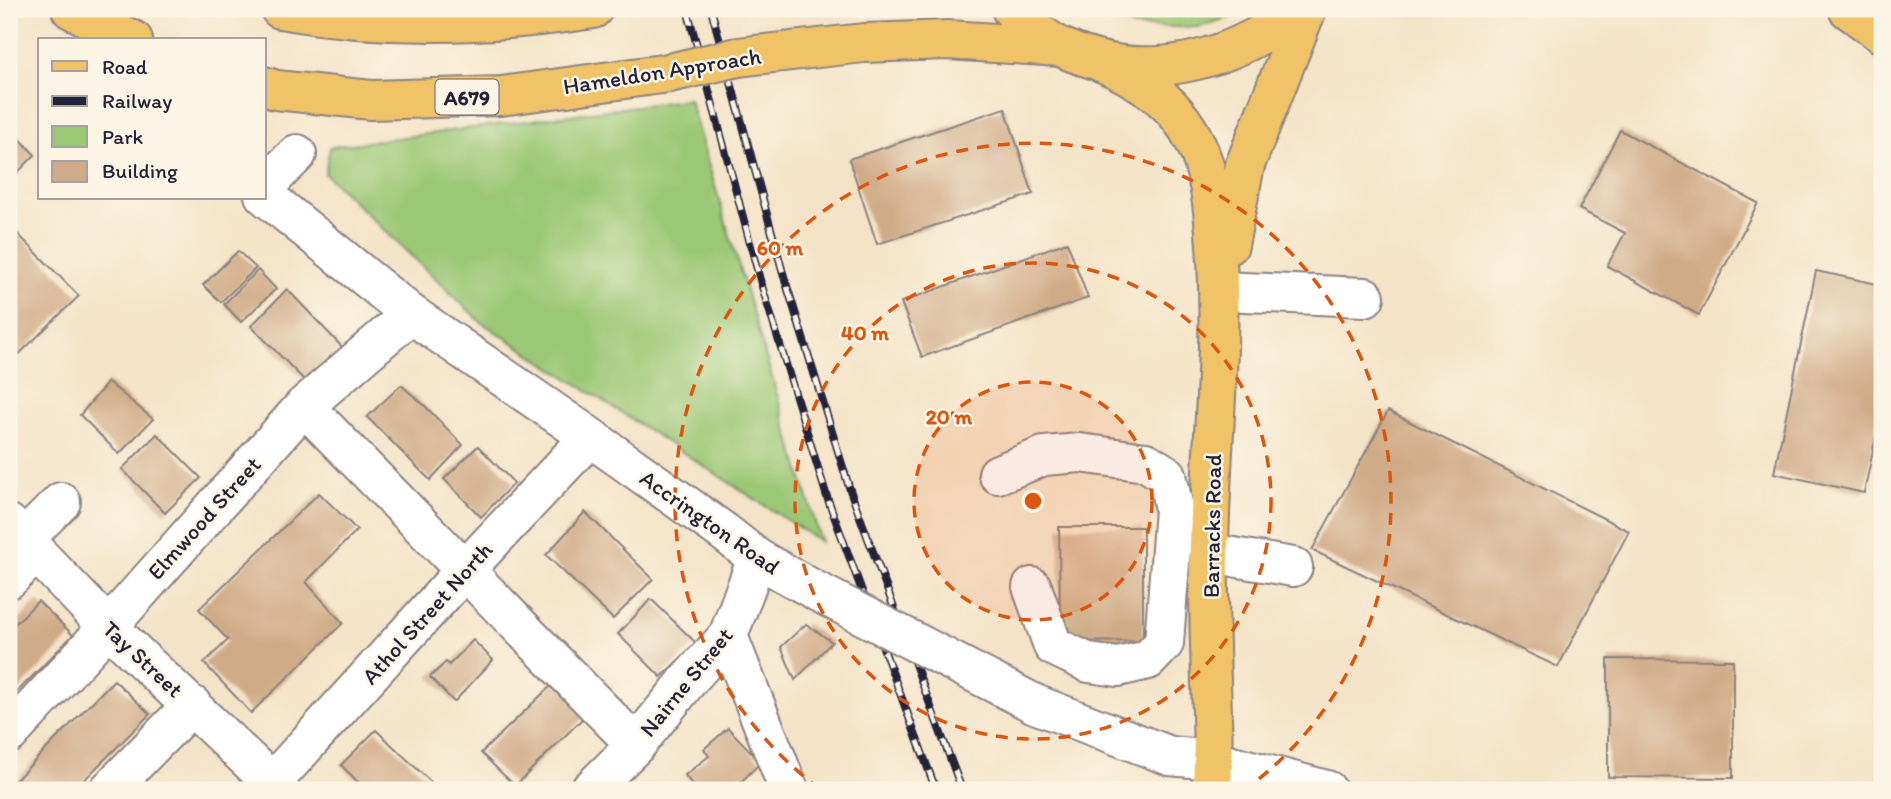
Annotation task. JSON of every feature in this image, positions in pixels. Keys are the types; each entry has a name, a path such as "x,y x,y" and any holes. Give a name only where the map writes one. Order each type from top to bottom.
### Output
{"main road":[{"path":"71,9 129,38"},
{"path":"284,9 339,17 421,21 508,19 593,9"},
{"path":"1011,9 1061,47 1101,61 1160,65 1198,61 1240,47 1276,27 1300,9"},
{"name":"Barracks Road","path":"1220,291 1245,165 1307,9"},
{"path":"1849,9 1882,34"},
{"name":"Hameldon Approach","path":"266,87 371,100 501,96 669,73 738,57 864,43 947,40 1061,47"},
{"name":"Barracks Road","path":"1101,61 1134,76 1159,94 1177,113 1203,160 1212,196 1220,291 1209,553 1213,775"}],"street":[{"path":"266,185 297,154"},
{"name":"Accrington Road","path":"266,197 411,314 590,437 757,558 818,593 1035,704 1170,755 1213,775 1327,790"},
{"path":"1220,291 1365,297"},
{"name":"Elmwood Street","path":"9,734 304,406 411,314"},
{"path":"304,406 636,746"},
{"name":"Athol Street North","path":"273,788 465,570 590,437"},
{"path":"998,474 1044,456 1080,453 1146,462 1167,475 1174,509 1164,643 1148,660 1118,667 1109,666 1089,663 1053,646 1032,587"},
{"path":"9,579 23,538 61,502"},
{"name":"Tay Street","path":"23,538 108,626 192,705 273,788"},
{"path":"1209,553 1293,567"},
{"name":"Nairne Street","path":"590,790 636,746 690,678 728,636 757,558"},
{"path":"728,636 789,790"},
{"path":"109,790 192,705"}],"green space":[{"path":"1082,9 1257,9 1199,27 1134,27"},
{"path":"689,99 821,542 481,322 325,174 330,147"}],"building":[{"path":"1005,108 1033,194 877,244 849,159"},
{"path":"9,127 35,155 9,181"},
{"path":"1620,130 1758,203 1699,315 1607,266 1625,233 1579,209"},
{"path":"9,225 79,296 9,364"},
{"path":"1067,242 1088,298 922,357 901,302"},
{"path":"238,251 256,268 221,302 203,285"},
{"path":"258,270 276,289 241,322 224,304"},
{"path":"1816,271 1882,285 1882,408 1864,493 1774,473"},
{"path":"287,289 342,347 308,384 251,326"},
{"path":"108,382 153,419 119,454 80,415"},
{"path":"401,385 463,445 430,480 367,417"},
{"path":"1388,411 1629,531 1558,667 1312,550"},
{"path":"157,434 201,478 165,513 122,469"},
{"path":"478,446 514,483 481,517 444,479"},
{"path":"319,493 357,530 306,582 343,623 251,713 204,663 228,640 199,609"},
{"path":"585,512 653,579 613,619 546,555"},
{"path":"1059,527 1143,527 1143,641 1060,642"},
{"path":"651,599 696,643 661,677 618,634"},
{"path":"38,601 73,635 9,700 9,630"},
{"path":"806,624 832,642 795,680 781,647"},
{"path":"473,640 493,660 454,702 430,677 446,662 449,665"},
{"path":"1608,659 1733,660 1733,778 1608,777"},
{"path":"114,680 150,714 74,790 9,790 9,787"},
{"path":"557,680 589,712 515,786 481,753"},
{"path":"728,728 761,762 733,790 696,790 685,775 709,756 704,749"},
{"path":"376,730 434,785 429,790 366,790 341,765"}],"railway":[{"path":"687,9 760,280 827,497 936,790"},
{"path":"711,9 783,273 850,490 962,790"}]}
